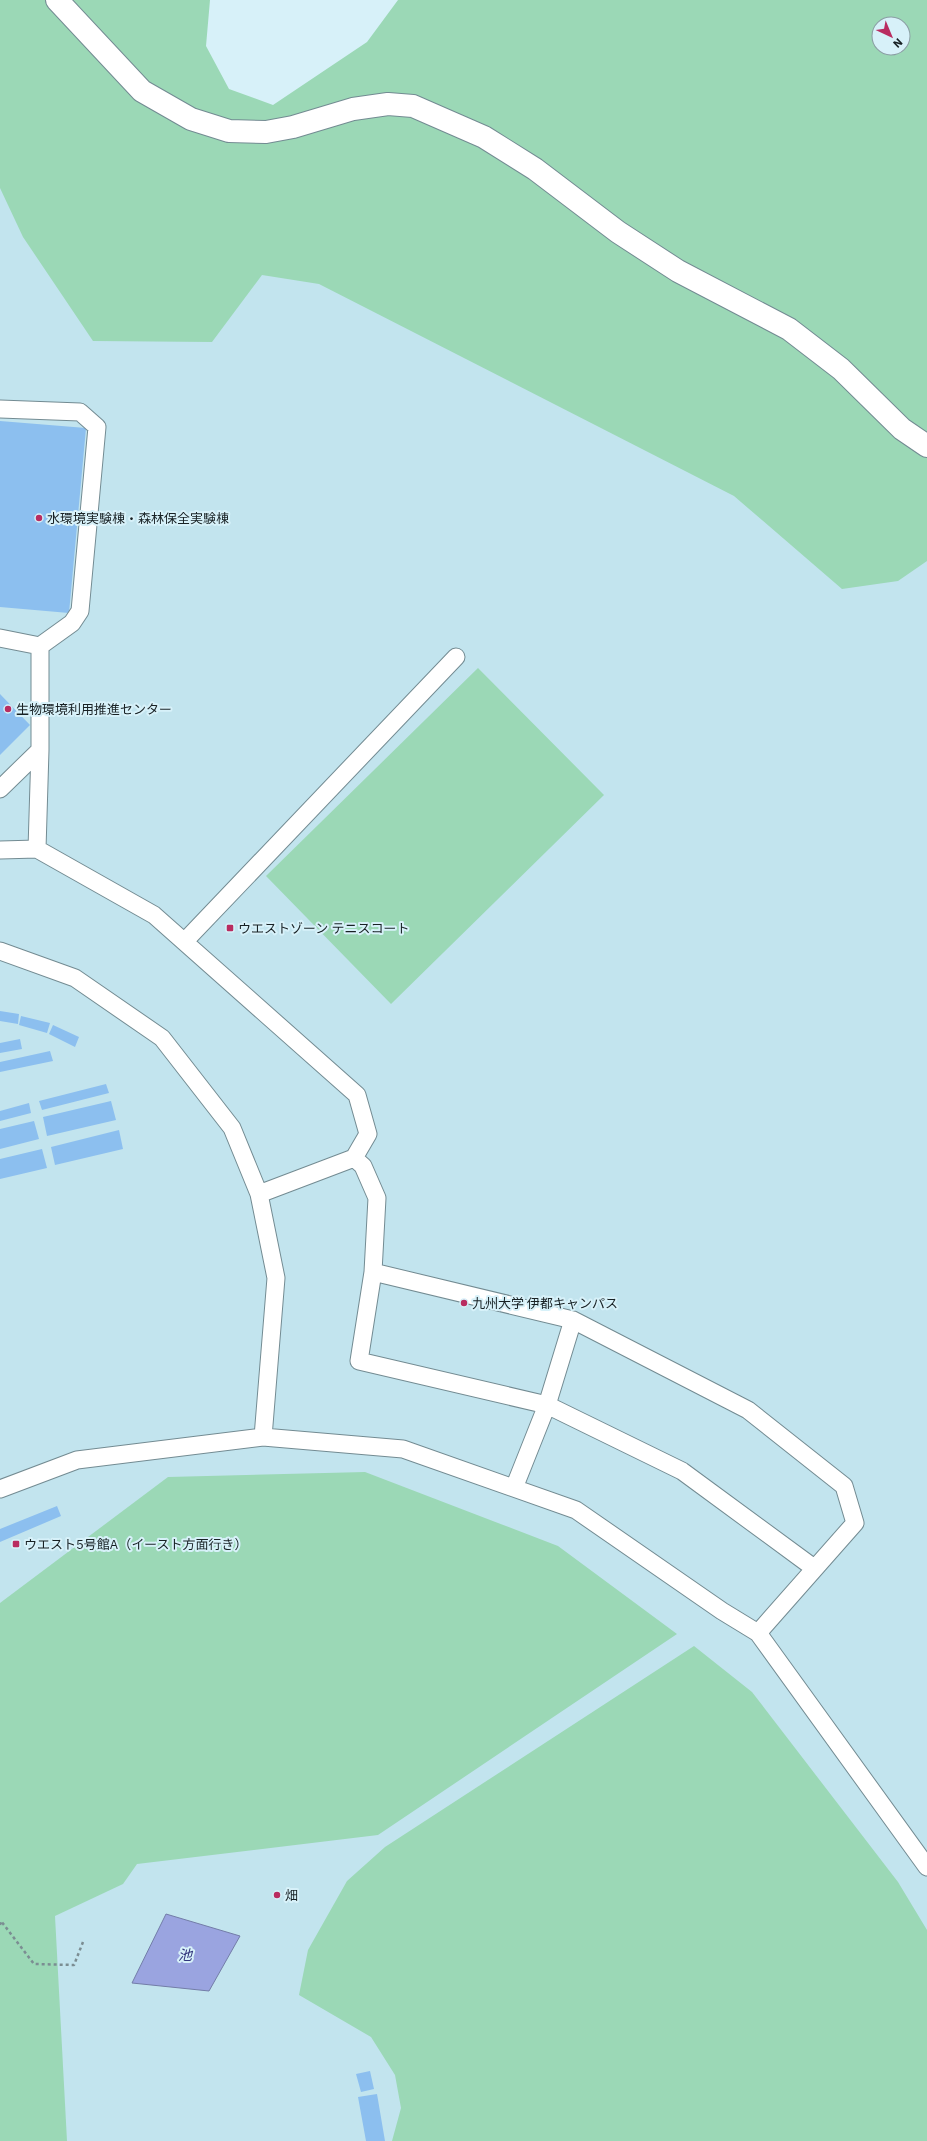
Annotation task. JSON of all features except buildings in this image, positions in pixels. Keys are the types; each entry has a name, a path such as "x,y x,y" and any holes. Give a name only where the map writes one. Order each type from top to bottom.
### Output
{"street":[{"path":"57,0 142,91 191,119 229,131 266,132 294,127 353,109 388,104 413,106 484,137 535,169 618,232 678,271 789,329 841,369 902,429 927,446"}],"lane":[{"path":"0,409 80,412 97,427 80,611 72,623 40,646 0,638"},
{"path":"37,849 40,750 40,646"},
{"path":"185,941 456,657"},
{"path":"0,789 40,750"},
{"path":"0,850 37,849 154,915 357,1095 368,1134 354,1158 259,1194"},
{"path":"0,951 75,978 162,1038 232,1128 259,1194 276,1278 263,1437"},
{"path":"354,1158 364,1166 377,1198 373,1272 359,1361 547,1405 682,1471 814,1568"},
{"path":"373,1272 573,1320 748,1410 844,1486 855,1523 758,1633"},
{"path":"514,1488 547,1405 573,1320"},
{"path":"0,1489 77,1460 263,1437 403,1449 576,1510 722,1611 758,1633 927,1867"}],"path":[{"path":"0,1925 1,1921 34,1964 74,1965 83,1942"}],"shaded area":[{"name":"九州大学 伊都キャンパス","path":"0,0 108,47 927,465 927,2141 0,2141"}],"green space":[{"path":"0,0 210,0 206,46 229,89 273,105 367,42 398,0 927,0 927,561 898,581 842,589 734,496 319,284 262,275 212,342 93,341 23,237 0,188"},
{"path":"478,668 604,795 391,1004 266,876"},
{"path":"365,1472 558,1546 677,1634 378,1835 137,1864 123,1884 55,1916 67,2141 0,2141 0,1603 168,1477"},
{"path":"694,1646 752,1692 898,1882 927,1930 927,2141 392,2141 401,2108 395,2075 371,2037 299,1995 308,1950 347,1881 385,1847"}],"water":[{"name":"池","path":"166,1914 240,1936 209,1991 132,1983"}],"place":[{"name":"水環境実験棟・森林保全実験棟","path":"39,518"},
{"name":"生物環境利用推進センター","path":"8,709"},
{"name":"ウエストゾーン テニスコート","path":"230,928"},
{"name":"九州大学 伊都キャンパス","path":"464,1303"},
{"name":"ウエスト5号館A（イースト方面行き）","path":"16,1544"},
{"name":"畑","path":"277,1895"}]}
